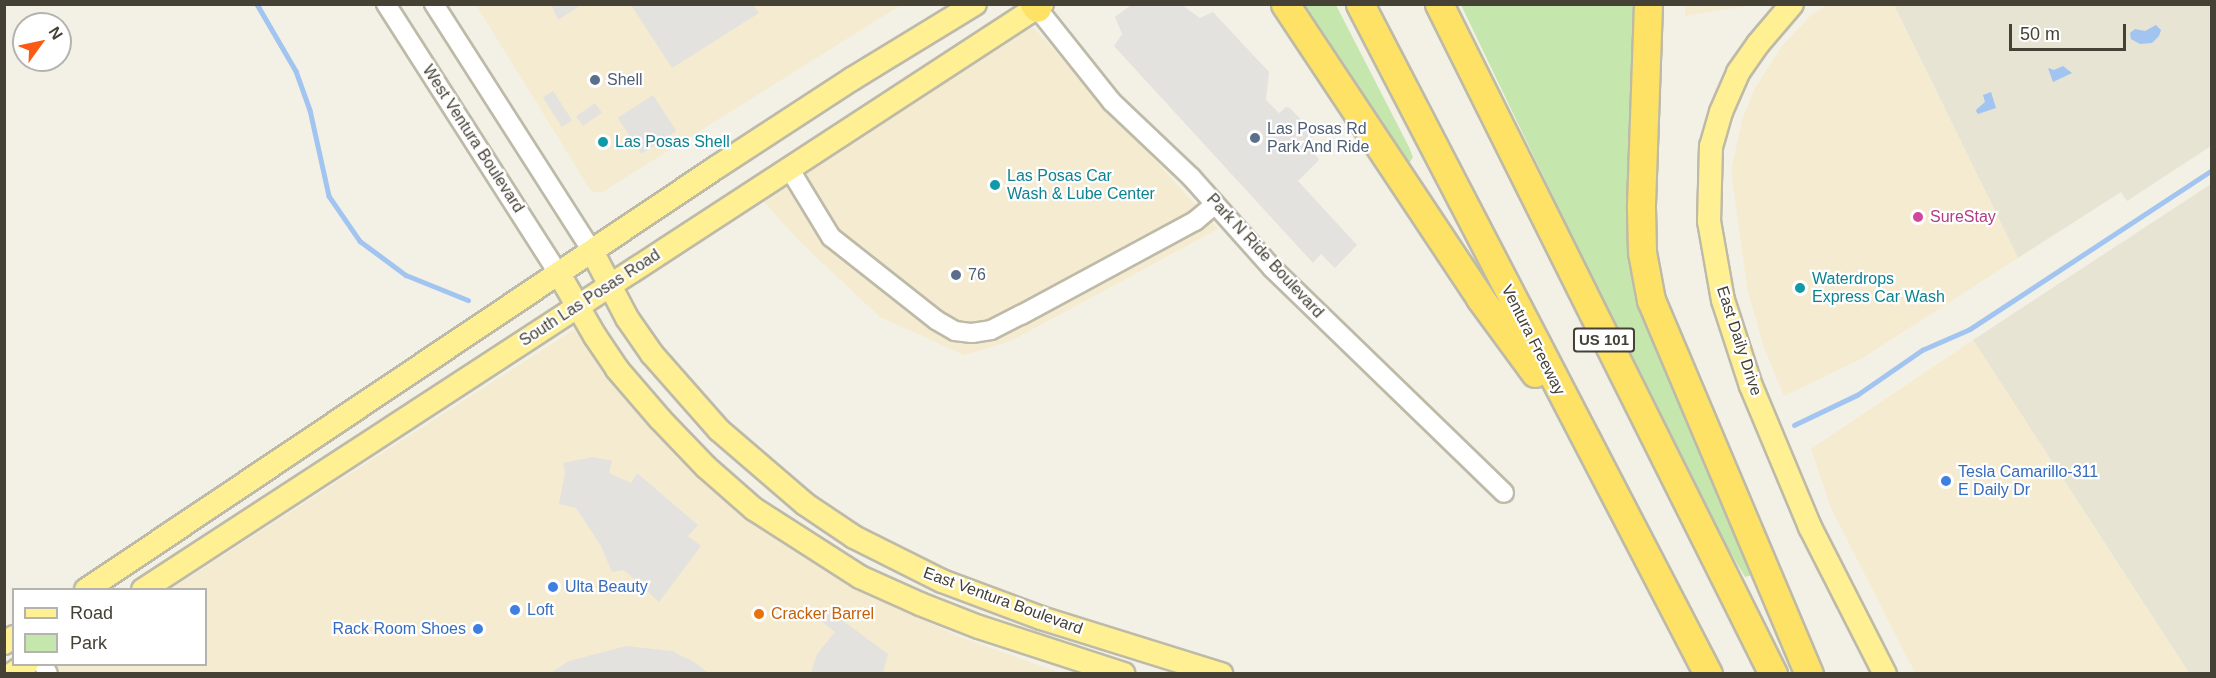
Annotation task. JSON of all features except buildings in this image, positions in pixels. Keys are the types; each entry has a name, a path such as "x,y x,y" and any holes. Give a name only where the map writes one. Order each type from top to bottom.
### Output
{"highway":[{"path":"1284,4 1480,298 1586,442"},
{"name":"Ventura Freeway","path":"1360,4 1708,674"},
{"name":"US 101","path":"1439,4 1773,674"},
{"path":"1648,4 1641,207 1642,252 1651,300 1809,674"}],"main road":[{"path":"89,588 592,250 852,79 975,4"},
{"name":"East Daily Drive","path":"1792,4 1764,36 1738,73 1721,112 1711,146 1709,221 1723,300 1751,386 1810,527 1885,674"},
{"name":"South Las Posas Road","path":"146,588 1038,6"},
{"name":"East Ventura Boulevard","path":"592,250 627,318 652,354 719,430 805,504 855,537 942,581 1041,618 1221,674"},
{"name":"East Ventura Boulevard","path":"559,274 617,369 660,419 706,467 738,495 804,542 860,577 920,604 985,629 1125,674"},
{"path":"111,588 152,559 158,542"}],"street":[{"name":"West Ventura Boulevard","path":"386,4 559,274"},
{"path":"434,4 592,250"},
{"name":"Park N Ride Boulevard","path":"1038,6 1112,102 1215,204 1272,268 1504,493"},
{"path":"789,168 831,237 936,320 955,332 972,333 991,330 1195,221 1215,204"}],"shaded area":[{"path":"551,4 581,4 581,5 558,20"},
{"path":"1685,4 1753,5 1685,16"},
{"path":"476,5 901,5 601,193 591,191"},
{"path":"631,5 753,5 759,13 672,68"},
{"name":"Las Posas Rd Park And Ride","path":"1131,5 1182,5 1200,18 1213,12 1269,72 1266,100 1279,113 1286,107 1290,108 1315,135 1307,143 1319,160 1298,181 1357,245 1335,268 1321,254 1313,263 1114,46 1122,34 1115,17"},
{"path":"1827,5 1894,5 2018,258 1861,359 1784,396 1764,348 1747,288 1731,170 1742,120 1755,88 1782,46 1811,15"},
{"path":"1894,5 2211,5 2211,146 2127,201 2121,192 2018,258"},
{"path":"1033,27 1218,229 1011,341 964,355 880,317 800,242 762,200"},
{"path":"553,91 572,120 562,127 543,98"},
{"path":"653,95 676,131 641,154 618,118"},
{"path":"595,103 602,113 583,126 576,116"},
{"path":"2211,184 2211,673 2189,673 1973,340"},
{"path":"578,327 729,498 845,581 957,636 1061,673 62,674 58,666 207,666 207,588 173,588"},
{"path":"1973,340 2189,673 1915,673 1831,508 1811,449"},
{"path":"593,457 612,461 609,473 631,483 637,473 698,525 688,536 701,546 659,602 624,570 612,572 601,546 576,508 559,504 565,473 563,463"},
{"path":"827,609 888,654 883,673 811,673 817,654 835,632 819,619"},
{"path":"626,646 672,651 696,663 708,673 550,673 569,661"}],"green space":[{"path":"1296,5 1336,5 1409,147 1413,157 1409,164 1405,164"},
{"path":"1461,5 1636,5 1629,213 1757,574 1745,577 1722,538 1611,317"}],"water":[{"path":"2156,25 2161,30 2152,43 2140,44 2131,39 2130,33 2135,29 2145,31"},
{"path":"2063,66 2072,73 2053,82 2048,68 2054,70"},
{"path":"1991,92 1996,108 1978,114 1977,109 1985,102 1983,95"}],"waterway":[{"path":"257,4 296,71 310,110 329,196 360,241 406,275 468,300"},
{"path":"1794,425 1857,395 1922,350 1970,329 2212,170"}],"place":[{"name":"Shell","path":"595,80"},
{"name":"Las Posas Rd Park And Ride","path":"1255,138"},
{"name":"Las Posas Shell","path":"603,142"},
{"name":"Las Posas Car Wash & Lube Center","path":"995,185"},
{"name":"SureStay","path":"1918,217"},
{"name":"76","path":"956,275"},
{"name":"Waterdrops Express Car Wash","path":"1800,288"},
{"name":"Tesla Camarillo-311 E Daily Dr","path":"1946,481"},
{"name":"Ulta Beauty","path":"553,587"},
{"name":"Loft","path":"515,610"},
{"name":"Cracker Barrel","path":"759,614"},
{"name":"Rack Room Shoes","path":"478,629"}]}
